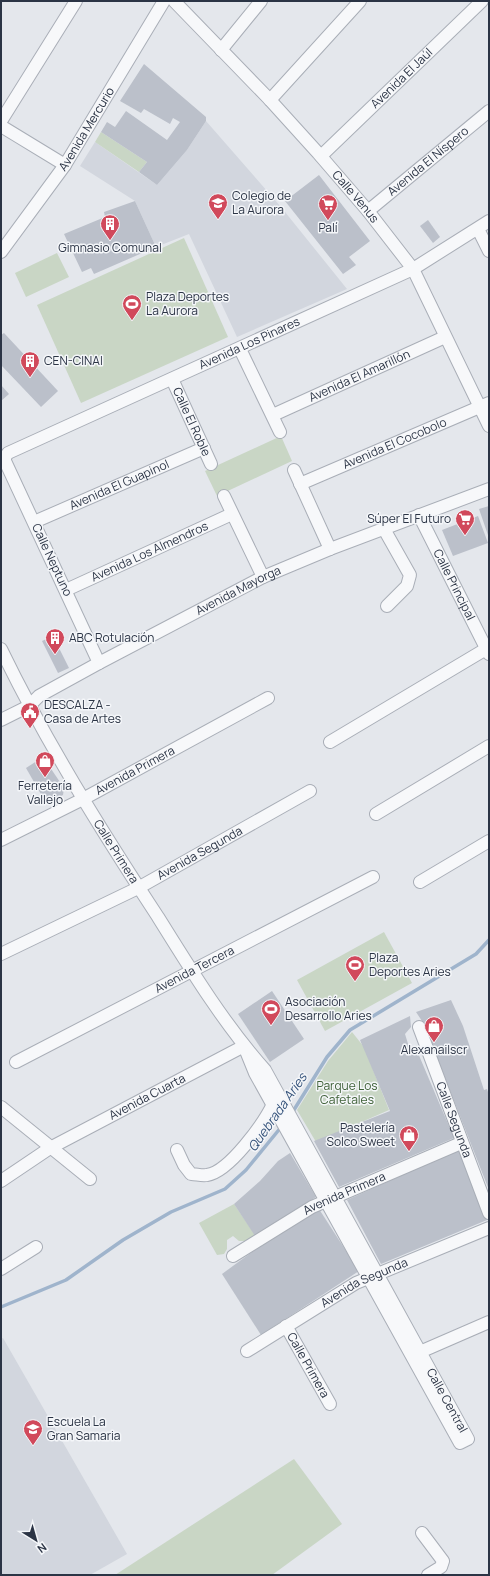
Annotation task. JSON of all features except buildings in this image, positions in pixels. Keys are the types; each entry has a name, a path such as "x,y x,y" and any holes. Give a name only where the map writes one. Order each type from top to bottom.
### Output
{"street":[{"path":"1,121 76,1"},
{"name":"Avenida Mercurio","path":"1,252 65,165 164,1"},
{"name":"Calle Venus","path":"174,1 270,100 321,156 368,212 412,269 445,337 484,405 489,426"},
{"path":"221,50 261,1"},
{"path":"270,100 360,1"},
{"name":"Avenida El Jaúl","path":"321,156 482,1"},
{"name":"Avenida El Níspero","path":"368,212 489,111"},
{"path":"1,126 65,165"},
{"name":"Avenida Los Pinares","path":"5,457 8,453 240,349 412,269 489,221"},
{"path":"478,229 489,251"},
{"name":"Avenida El Amarillón","path":"273,415 445,337"},
{"path":"240,349 280,432"},
{"name":"Calle El Roble","path":"172,379 211,464"},
{"name":"Avenida El Cocobolo","path":"300,484 484,405"},
{"name":"Avenida El Guapinol","path":"34,522 204,448"},
{"name":"Calle Neptuno","path":"5,457 99,663"},
{"path":"294,470 330,549"},
{"name":"Avenida Mayorga","path":"1,720 29,706 39,696 99,663 263,577 330,549 489,489"},
{"path":"224,496 263,577"},
{"name":"Avenida Los Almendros","path":"66,590 232,514"},
{"name":"Calle Principal","path":"419,515 488,651"},
{"path":"384,528 410,575 406,586 387,606"},
{"name":"Calle Primera","path":"1,649 29,706 83,799 138,888 244,1046"},
{"path":"330,742 488,651"},
{"name":"Avenida Primera","path":"1,840 83,799 268,698"},
{"path":"376,814 489,746"},
{"name":"Avenida Segunda","path":"1,954 138,888 310,791"},
{"path":"420,882 489,841"},
{"name":"Avenida Tercera","path":"16,1062 193,972 373,877"},
{"name":"Calle Segunda","path":"419,1027 489,1213"},
{"name":"Calle Central","path":"244,1046 255,1073 273,1104 283,1112"},
{"name":"Calle Central","path":"244,1046 265,1070 283,1112 372,1276 416,1354 468,1439 460,1443 416,1354"},
{"name":"Avenida Cuarta","path":"1,1181 50,1148 244,1046"},
{"path":"177,1150 184,1165 191,1174 208,1175 220,1170 240,1152 257,1131 273,1104"},
{"path":"1,1107 90,1179"},
{"name":"Avenida Primera","path":"233,1256 312,1207 462,1143"},
{"name":"Avenida Segunda","path":"247,1351 356,1282 489,1228"},
{"path":"1,1269 36,1247"},
{"path":"416,1354 489,1322"},
{"name":"Calle Primera","path":"286,1326 330,1404"},
{"path":"422,1533 443,1561 441,1567 428,1575"}],"shaded area":[{"name":"Colegio de La Aurora","path":"206,121 281,207 347,289 237,337 189,234 156,247 135,201 80,166 95,142 157,185 187,150"},
{"name":"Escuela La Gran Samaria","path":"3,1338 127,1554 90,1575 1,1575 1,1339"}],"green space":[{"path":"101,132 147,162 139,172 95,142"},
{"name":"Plaza Deportes La Aurora","path":"184,238 228,337 81,403 37,305"},
{"path":"57,253 69,277 26,297 15,273"},
{"path":"281,436 292,461 217,496 205,471"},
{"name":"Plaza Deportes Aries","path":"384,932 412,983 325,1031 297,980"},
{"name":"Parque Los Cafetales","path":"352,1032 364,1047 389,1110 316,1142 297,1110 328,1061"},
{"path":"234,1204 255,1235 245,1241 239,1241 233,1236 227,1240 227,1249 224,1254 217,1255 199,1223"},
{"path":"294,1459 342,1524 272,1575 115,1575"}],"waterway":[{"name":"Quebrada Aries","path":"292,1113 327,1057 350,1030 476,954 489,940"},
{"name":"Quebrada Aries","path":"1,1307 66,1280 123,1240 171,1212 225,1189 246,1170 282,1126"}],"place":[{"name":"Colegio de La Aurora","path":"218,220"},
{"name":"Palí","path":"328,221"},
{"name":"Gimnasio Comunal","path":"110,241"},
{"name":"Plaza Deportes La Aurora","path":"132,321"},
{"name":"CEN-CINAI","path":"30,378"},
{"name":"Súper El Futuro","path":"465,536"},
{"name":"ABC Rotulación","path":"55,655"},
{"name":"DESCALZA - Casa de Artes","path":"30,729"},
{"name":"Ferretería Vallejo","path":"45,778"},
{"name":"Plaza Deportes Aries","path":"355,982"},
{"name":"Asociación Desarrollo Aries","path":"271,1026"},
{"name":"Alexanailscr","path":"434,1043"},
{"name":"Pastelería Solco Sweet","path":"409,1152"},
{"name":"Escuela La Gran Samaria","path":"33,1446"}]}
